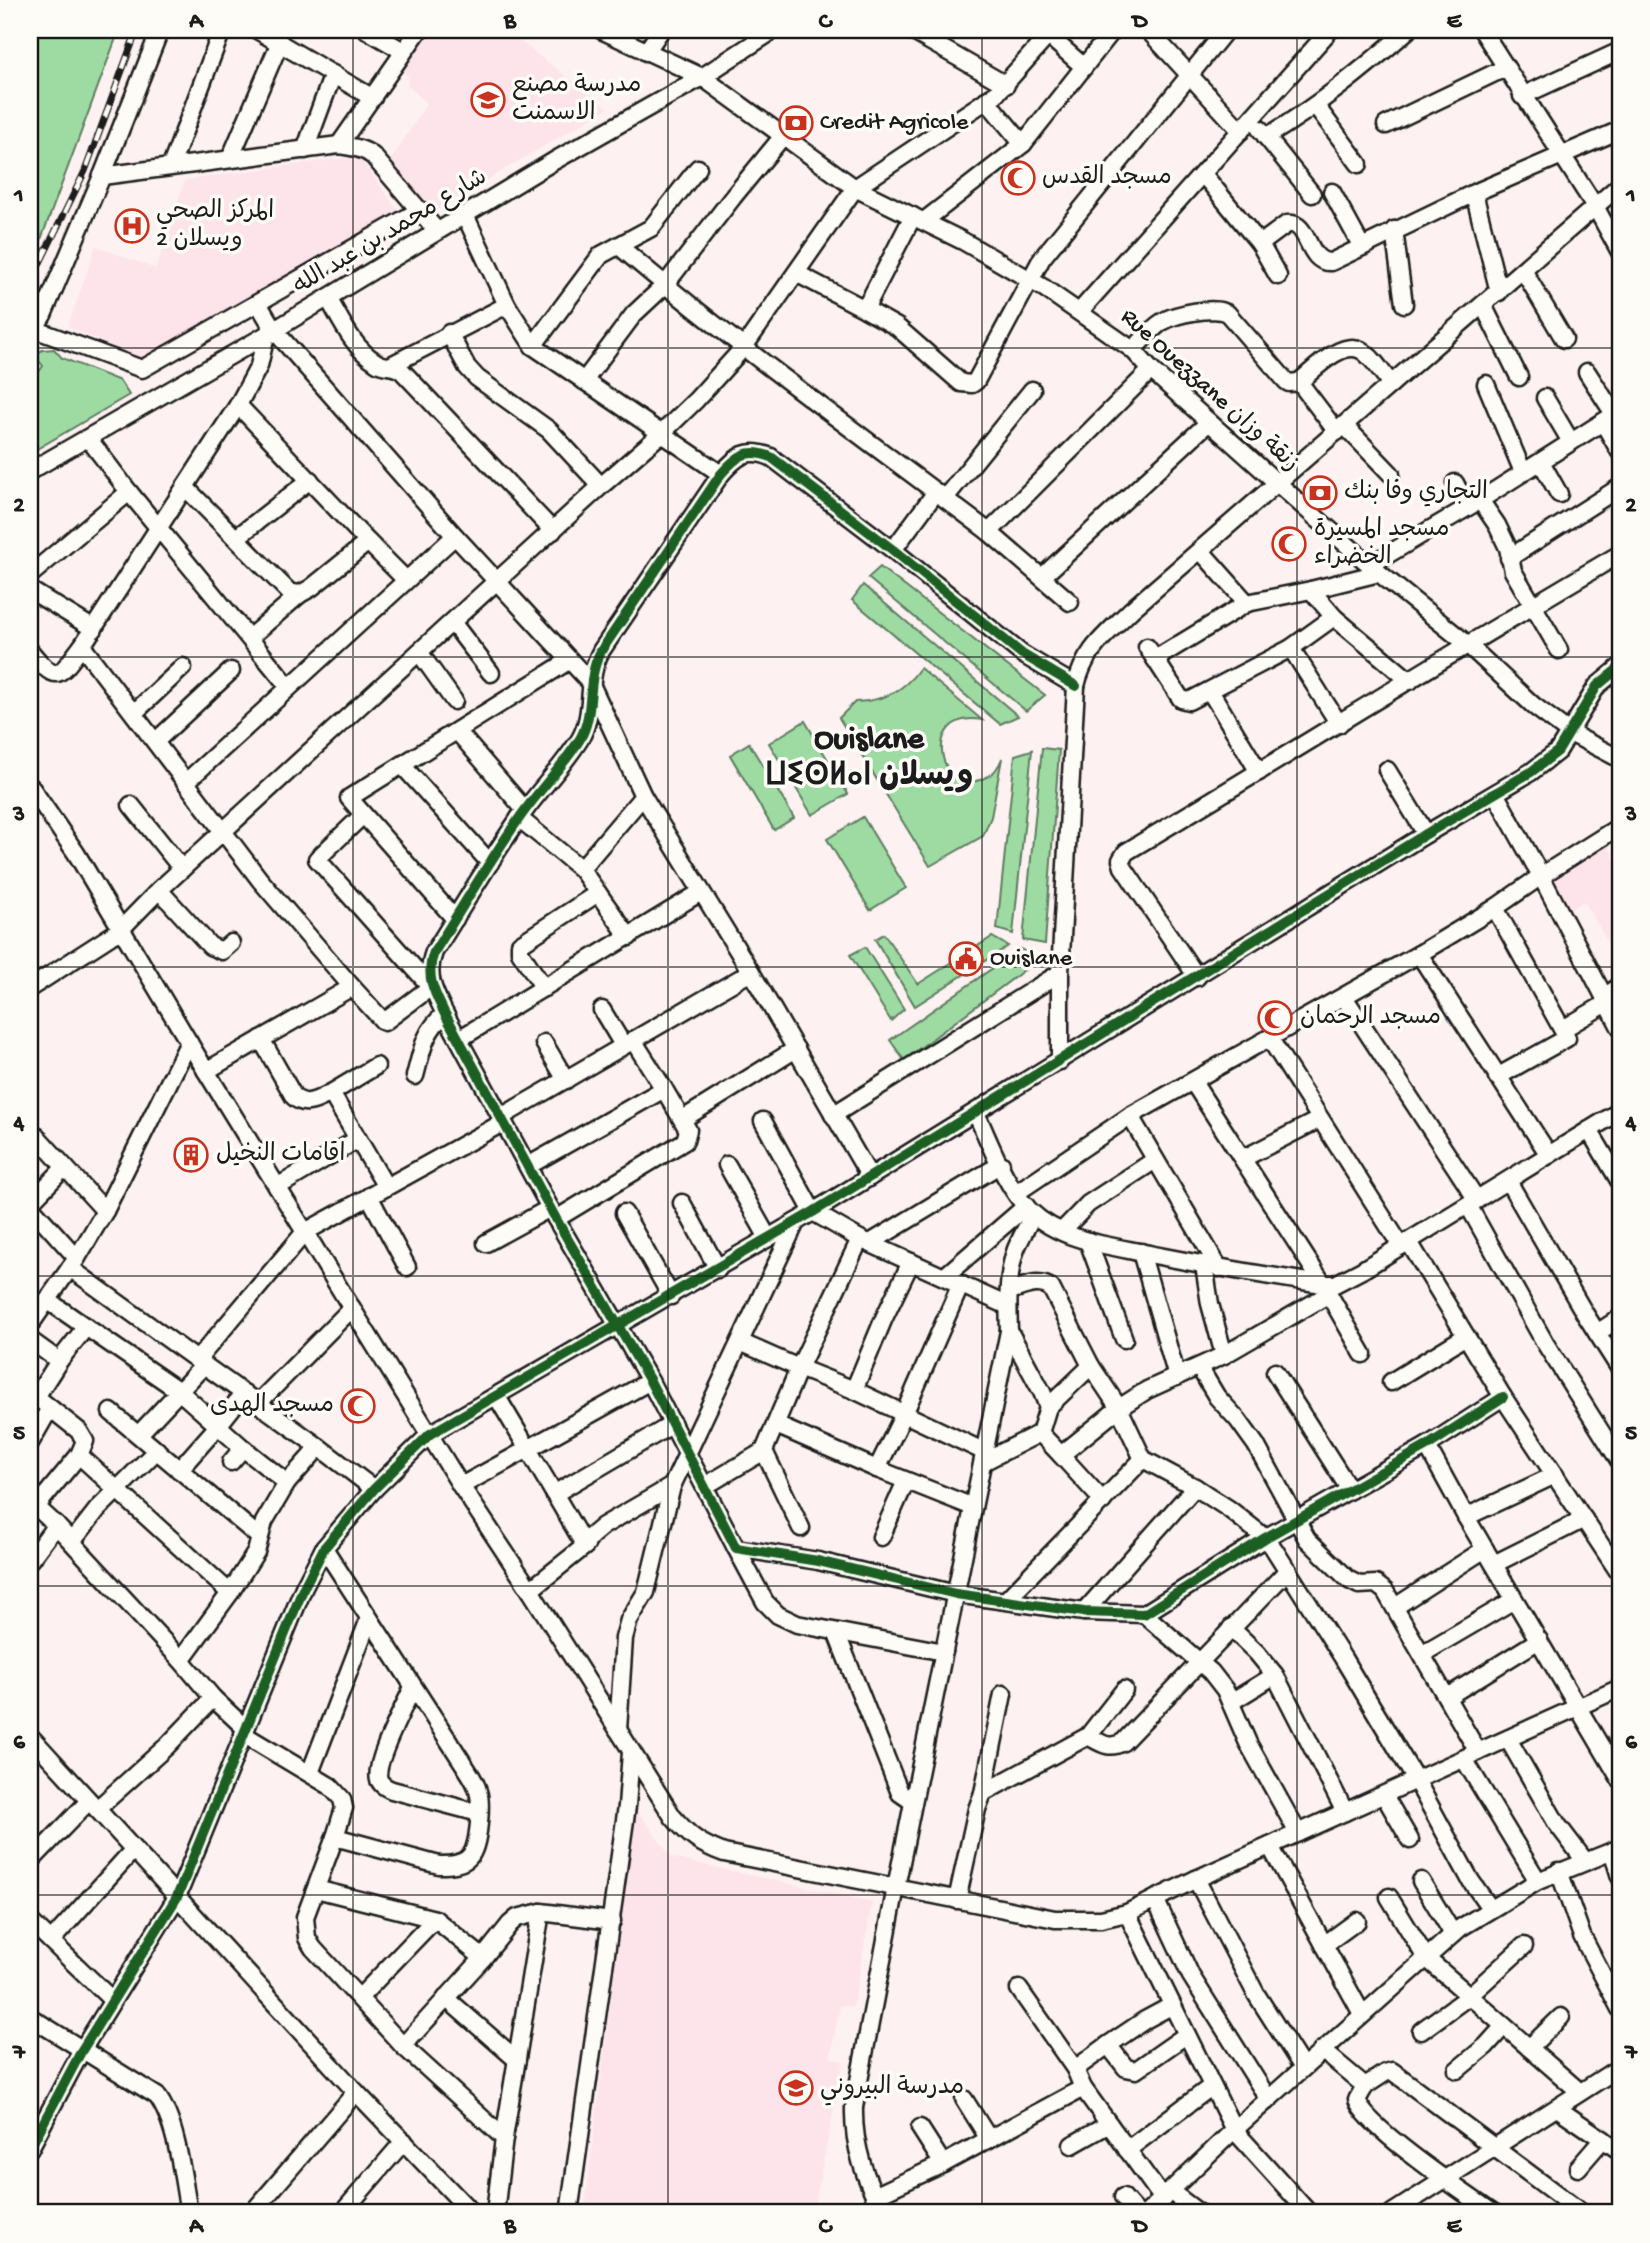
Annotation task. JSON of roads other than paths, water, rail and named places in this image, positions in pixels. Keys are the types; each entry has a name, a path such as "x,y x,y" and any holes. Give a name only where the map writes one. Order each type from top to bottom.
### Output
{"street":[{"path":"160,30 102,176 43,314 32,332 148,384 258,303 419,210"},
{"path":"171,166 222,30"},
{"path":"257,30 373,98"},
{"path":"367,30 403,51"},
{"path":"339,145 419,30"},
{"name":"Rue Ouezzane زنقة وزان","path":"601,30 702,77 855,188 963,241 1080,311 1133,350 1151,370 1277,483 1375,569 1467,644 1534,705 1570,733 1620,760"},
{"path":"646,52 661,30"},
{"name":"شارع محمد بن عبد الله","path":"30,471 88,438 148,384 270,333 408,248 702,77 774,30"},
{"path":"911,30 1006,85"},
{"path":"865,309 918,219 1023,144 1113,30"},
{"path":"1148,30 1188,75 1246,125 1266,137 1312,194"},
{"path":"796,273 897,327 961,383 966,385 976,381 1042,258 1226,30"},
{"path":"1080,311 1330,30"},
{"path":"1266,137 1316,106 1408,30"},
{"path":"1482,30 1596,208 1620,252"},
{"path":"30,988 120,930 159,890 662,433 744,347 855,188 1006,85 1048,31 1084,67"},
{"path":"230,159 280,42"},
{"path":"1522,96 1620,51"},
{"path":"1385,125 1505,68"},
{"path":"305,150 333,74"},
{"path":"986,100 1023,144"},
{"path":"1316,106 1359,164"},
{"path":"1259,244 1291,222 1298,225 1318,260 1331,262 1474,193 1620,131"},
{"path":"584,381 634,314 665,285 783,136"},
{"path":"102,176 339,145 365,150 373,156 437,232"},
{"path":"533,346 601,255 651,228 698,168"},
{"path":"1203,174 1259,244 1278,276"},
{"path":"1060,1061 1060,973 1076,686 1080,668 1090,650 1131,610 1620,185"},
{"path":"1332,192 1362,247"},
{"path":"1474,193 1499,292"},
{"path":"465,215 507,305 533,346 721,474"},
{"path":"1394,230 1404,304"},
{"path":"374,236 408,248"},
{"path":"619,246 744,347 989,532 1070,603"},
{"path":"1523,270 1564,339"},
{"path":"328,298 347,332 363,351 376,362 402,371 553,531"},
{"path":"258,303 270,333 590,682 643,796 751,972 870,1177"},
{"path":"391,365 507,305"},
{"path":"1483,305 1519,377"},
{"path":"1133,350 1164,320 1178,315 1220,309 1228,314 1289,383 1299,382 1336,353 1347,348 1362,351 1391,384"},
{"path":"30,651 47,672 54,674 62,672 82,646 238,405 259,366 270,333"},
{"path":"449,333 467,368 548,430 601,486"},
{"path":"989,532 1151,370"},
{"path":"1587,372 1612,416 1620,452"},
{"path":"1299,382 1341,428 1391,474"},
{"path":"1486,384 1523,472"},
{"path":"893,550 1032,390"},
{"path":"1545,398 1572,442"},
{"path":"238,405 407,580"},
{"path":"1334,617 1292,648 1189,701 1181,699 1151,653 1247,603 1311,590 1375,569 1473,503 1612,416"},
{"path":"1042,577 1209,422"},
{"path":"88,438 289,687"},
{"path":"431,987 429,974 433,952 522,814 581,737 589,716 590,682 594,664 601,651 721,474 735,459 748,453 771,457 893,550 1022,654 1076,686"},
{"path":"1541,461 1559,494"},
{"path":"236,538 310,480"},
{"path":"1455,483 1501,532 1513,571 1559,650"},
{"path":"185,487 289,592 300,594"},
{"path":"1509,558 1620,487"},
{"path":"30,575 129,492"},
{"path":"186,782 456,536"},
{"path":"248,638 368,542"},
{"path":"1200,550 1247,603"},
{"path":"1196,977 1123,867 1121,860 1126,852 1620,554"},
{"path":"30,590 94,629"},
{"path":"1311,590 1334,617 1410,681"},
{"path":"452,622 491,673"},
{"path":"82,646 260,880 384,1022 431,987"},
{"path":"1292,648 1339,724"},
{"path":"419,652 454,701"},
{"path":"455,919 349,798 570,660"},
{"path":"134,713 183,667"},
{"path":"30,2148 82,2050 177,1897 304,1587 324,1548 374,1489 430,1434 718,1269 976,1113 1426,834 1496,795 1558,751 1597,687 1620,667"},
{"path":"156,741 231,671"},
{"path":"1210,691 1259,772"},
{"path":"457,731 522,814 581,869 629,937"},
{"path":"402,765 490,863"},
{"path":"1387,770 1426,834"},
{"path":"30,786 76,853 120,930 461,1486 673,1817 702,1845 724,1853 1055,1919 1101,1919 1127,1913 1620,1688"},
{"path":"1496,795 1620,1027"},
{"path":"581,869 643,796"},
{"path":"131,805 182,869"},
{"path":"363,815 317,859 431,987 553,1213 650,1381 765,1602 778,1615 797,1624 944,1652"},
{"path":"945,1276 1025,1204 1062,1160 1130,1116 1419,954 1620,826"},
{"path":"159,890 210,946 222,951 231,943"},
{"path":"459,1040 701,892"},
{"path":"544,988 520,952 520,944 598,893"},
{"path":"1495,908 1567,1036 1566,1040 1497,1077"},
{"path":"1419,954 1549,1155"},
{"path":"139,1434 180,1391 305,1232 751,972"},
{"path":"833,1115 1060,973"},
{"path":"1563,1029 1605,1000 1620,986"},
{"path":"206,1071 352,987"},
{"path":"1344,998 1473,1203 1545,1343 1620,1462"},
{"path":"486,1243 553,1213 680,1146 687,1136 688,1130 683,1119 664,1089 602,1010"},
{"path":"415,1076 428,1031 444,1014"},
{"path":"1270,1039 1620,1574"},
{"path":"261,1040 294,1097 299,1101 308,1103 331,1093 376,1066"},
{"path":"30,1325 105,1211 189,1042"},
{"path":"544,1043 566,1080"},
{"path":"683,1119 796,1049"},
{"path":"1193,1082 1326,1289 1363,1354"},
{"path":"528,1166 664,1089"},
{"path":"331,1093 386,1187"},
{"path":"1060,1454 1147,1390 1224,1355 1326,1289 1473,1203 1620,1111"},
{"path":"976,1113 1001,1164 1025,1204 1052,1227 1088,1241 1326,1289"},
{"path":"1130,1116 1211,1266 1210,1304 1224,1355"},
{"path":"1244,1158 1320,1119"},
{"path":"763,1121 813,1212 865,1241 961,1284 1009,1298 1035,1283 1045,1283 1051,1287 1091,1366 1119,1408 1143,1459 1195,1487 1248,1523 1265,1538 1288,1570 1416,1780 1454,1852 1490,1908"},
{"path":"30,1129 105,1211"},
{"path":"1589,1130 1620,1182"},
{"path":"277,1187 358,1139"},
{"path":"1062,1231 1088,1204 1155,1160"},
{"path":"705,1486 764,1451 799,1368 865,1241 1001,1164"},
{"path":"727,1166 768,1238"},
{"path":"65,1167 30,1205 73,1263 201,1362 374,1489"},
{"path":"1508,1181 1620,1369"},
{"path":"369,1196 407,1267"},
{"path":"682,1203 718,1269"},
{"path":"884,2213 874,2196 854,2132 854,2107 1009,1331 1009,1298 1025,1204"},
{"path":"624,1213 671,1296"},
{"path":"618,1730 624,1638 629,1620 646,1592 672,1486 796,1222"},
{"path":"1088,1241 1124,1339"},
{"path":"1141,1252 1177,1377"},
{"path":"854,1390 911,1262"},
{"path":"877,1469 961,1284"},
{"path":"47,1300 180,1391 218,1427 288,1483"},
{"path":"258,1404 352,1308"},
{"path":"1597,1333 1620,1318"},
{"path":"86,1327 33,1394 84,1437 84,1447 33,1504 72,1542 244,1731 330,1786 342,1799 344,1808 335,1837 305,1917 307,1938 313,1948 403,2046 504,2138"},
{"path":"1009,1331 1048,1407"},
{"path":"1391,1382 1466,1336"},
{"path":"30,1340 59,1361"},
{"path":"740,1342 854,1390 984,1457"},
{"path":"984,1457 1040,1433 1048,1407 1091,1366"},
{"path":"1199,1367 1217,1397 1256,1445 1312,1545 1349,1580 1359,1585 1380,1586 1395,1606 1447,1697 1471,1756 1538,1881"},
{"path":"1275,1373 1350,1490"},
{"path":"461,1486 650,1381"},
{"path":"178,1470 218,1427 244,1393"},
{"path":"497,1396 585,1546"},
{"path":"736,1548 818,1561 956,1594 1084,1612 1144,1614 1265,1538 1427,1446 1503,1397"},
{"path":"30,1443 50,1408"},
{"path":"111,1412 258,1536"},
{"path":"554,1494 673,1424"},
{"path":"776,1425 973,1507"},
{"path":"1040,1433 1103,1501"},
{"path":"1427,1446 1620,1779"},
{"path":"181,1660 256,1552 258,1536 264,1522 288,1483 319,1447"},
{"path":"231,1462 243,1448"},
{"path":"72,1542 97,1510 157,1450"},
{"path":"764,1451 801,1528"},
{"path":"79,1455 230,1593"},
{"path":"1006,1600 1143,1459"},
{"path":"1466,1517 1555,1475"},
{"path":"881,1537 906,1481"},
{"path":"530,1590 585,1546 591,1535 603,1525 672,1486"},
{"path":"1084,1612 1195,1487"},
{"path":"1494,1564 1584,1519"},
{"path":"30,1560 56,1525"},
{"path":"324,1548 476,1784 480,1795 475,1847 470,1856 454,1864 439,1865 335,1837"},
{"path":"1395,1606 1485,1549"},
{"path":"1088,1736 1106,1746 1114,1747 1123,1742 1288,1570"},
{"path":"1422,1654 1514,1600"},
{"path":"1144,1614 1219,1681 1248,1743 1298,1833"},
{"path":"310,1773 369,1619"},
{"path":"1231,1628 1275,1675 1345,1812"},
{"path":"836,1632 900,1793 913,1802"},
{"path":"1447,1697 1539,1640"},
{"path":"1231,1702 1275,1675"},
{"path":"413,1688 382,1758 379,1779 391,1790 479,1813"},
{"path":"983,1793 1088,1736 1124,1690"},
{"path":"957,1900 1003,1694"},
{"path":"30,1861 93,1805 167,1746 213,1698"},
{"path":"1508,1739 1558,1824 1585,1861"},
{"path":"33,1748 93,1805 356,2092 472,2213"},
{"path":"569,2213 627,1806 631,1752"},
{"path":"1384,1795 1410,1840"},
{"path":"1270,1846 1362,2014"},
{"path":"1147,2213 1234,2130 1453,1934 1490,1908 1538,1881 1616,1849 1620,1877"},
{"path":"51,1941 133,1850"},
{"path":"1559,1871 1582,1936 1620,2009"},
{"path":"1196,1880 1261,2003 1303,2068"},
{"path":"1421,1881 1453,1934"},
{"path":"316,1889 435,1919 484,1958"},
{"path":"1389,1897 1426,1958 1580,2092"},
{"path":"1155,1899 1196,1985 1269,2100"},
{"path":"403,2046 484,1958 510,1924 526,1915 541,1912 611,1921"},
{"path":"495,2213 504,2138 541,1912"},
{"path":"1127,1913 1234,2130 1309,2213"},
{"path":"359,1998 435,1919"},
{"path":"30,1921 112,2000"},
{"path":"1324,1945 1357,1921"},
{"path":"1422,2031 1469,1996 1524,1945"},
{"path":"1019,1989 1127,2150 1167,2195 1199,2213"},
{"path":"446,1998 517,2060"},
{"path":"1075,2069 1136,2025 1171,2006"},
{"path":"30,2017 149,2090 162,2102 172,2129 189,2213"},
{"path":"1529,2048 1561,2017"},
{"path":"1457,2070 1486,2046 1504,2026"},
{"path":"1108,2045 1126,2068 1136,2070 1186,2035"},
{"path":"1322,2050 1365,2086"},
{"path":"1392,2213 1620,2067"},
{"path":"1493,2213 1444,2180 1369,2119 1357,2100 1365,2086 1392,2071 1582,2213"},
{"path":"1127,2150 1212,2086"},
{"path":"874,2196 943,2164 1083,2088"},
{"path":"252,2213 356,2092"},
{"path":"964,2099 989,2139"},
{"path":"1557,2108 1619,2148"},
{"path":"1072,2145 1109,2124"},
{"path":"920,2128 943,2164"},
{"path":"1578,2168 1603,2139"},
{"path":"342,2213 404,2141"},
{"path":"1123,2197 1137,2213"}],"railway":[{"path":"30,283 85,171 137,30"}],"place":[{"name":"مدرسة مصنع الاسمنت","path":"488,100"},
{"name":"Credit Agricole","path":"796,123"},
{"name":"مسجد القدس","path":"1018,178"},
{"name":"المركز الصحي ويسلان 2","path":"132,226"},
{"name":"التجاري وفا بنك","path":"1320,493"},
{"name":"مسجد المسيرة الخضراء","path":"1289,544"},
{"name":"Ouislane","path":"966,959"},
{"name":"مسجد الرحمان","path":"1275,1018"},
{"name":"اقامات النخيل","path":"191,1155"},
{"name":"مسجد الهدى","path":"358,1406"},
{"name":"مدرسة البيروني","path":"796,2088"}],"district":[{"name":"Ouislane ⵡⵉⵙⵍⴰⵏ ويسلان","path":"869,760"}]}
